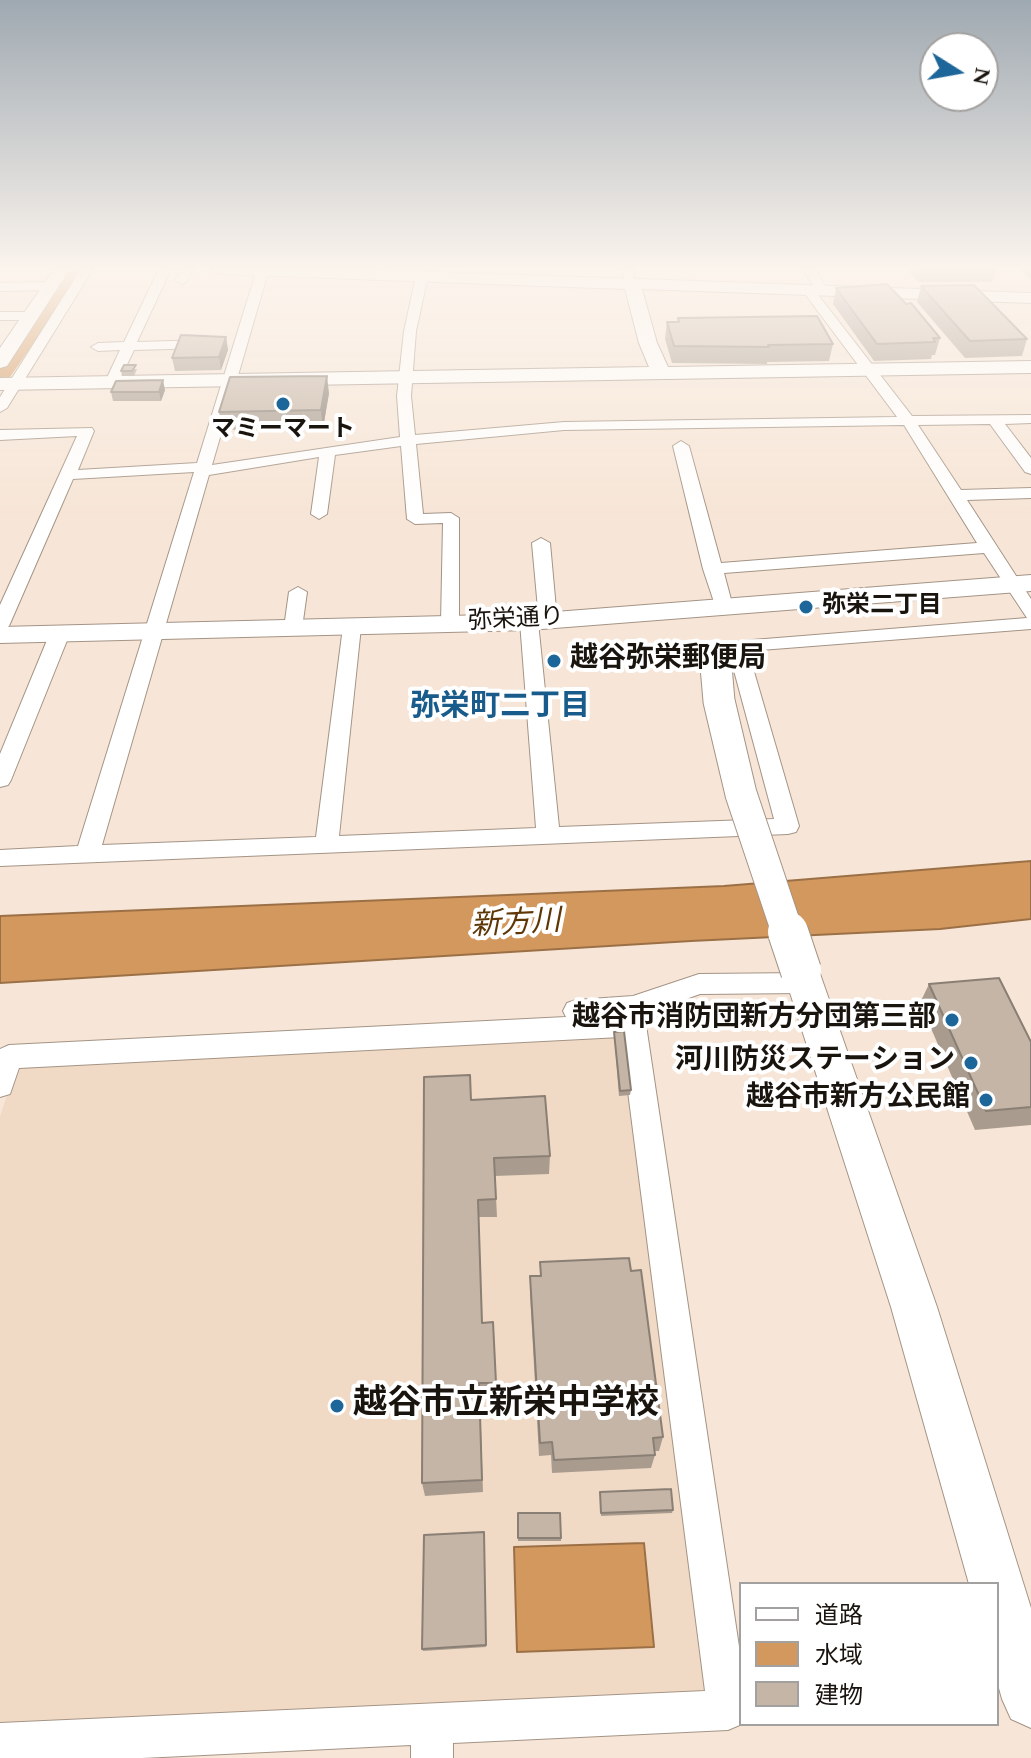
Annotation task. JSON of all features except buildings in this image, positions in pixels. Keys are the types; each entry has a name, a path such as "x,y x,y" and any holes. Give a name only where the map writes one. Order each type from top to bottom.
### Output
{"street":[{"path":"0,408 8,384 31,351"},
{"path":"112,382 127,351"},
{"path":"87,855 238,351"},
{"path":"408,351 404,396 415,519 451,518 450,623"},
{"path":"651,351 661,373"},
{"path":"856,351 909,422 989,547 1022,583 1031,613"},
{"path":"8,384 1031,367"},
{"path":"839,404 847,423"},
{"path":"68,475 202,469 470,433 564,426 1031,419"},
{"path":"995,420 1031,469"},
{"path":"0,435 87,431 0,626"},
{"path":"681,446 712,569 722,650 719,701 738,781 914,1307 996,1582"},
{"path":"319,514 328,451"},
{"path":"956,495 1031,493"},
{"path":"541,543 539,621 548,835"},
{"path":"712,569 989,547"},
{"name":"弥栄通り","path":"0,635 539,621 1022,583"},
{"path":"293,628 298,592"},
{"path":"722,650 1031,623"},
{"path":"327,844 352,627"},
{"path":"0,780 60,633"},
{"path":"0,858 788,826 722,650"},
{"path":"492,1032 544,1014 633,1007 699,984 803,977"},
{"path":"0,1085 9,1057 633,1025 728,1710 432,1740 0,1744"},
{"path":"999,1592 1031,1699"}],"shaded area":[{"name":"越谷市立新栄中学校","path":"626,1033 711,1695 0,1729 0,1117 16,1066"}],"water":[{"name":"新方川","path":"1031,861 1031,919 940,929 0,983 0,916 724,886"},
{"path":"644,1543 654,1647 517,1652 514,1547"}],"waterway":[{"path":"0,375 17,351"}],"place":[{"name":"マミーマート","path":"283,404"},
{"name":"弥栄二丁目","path":"806,607"},
{"name":"越谷弥栄郵便局","path":"554,661"},
{"name":"越谷市消防団新方分団第三部","path":"952,1020"},
{"name":"河川防災ステーション","path":"971,1063"},
{"name":"越谷市新方公民館","path":"986,1100"},
{"name":"越谷市立新栄中学校","path":"337,1406"}],"district":[{"name":"弥栄町二丁目","path":"500,709"}]}
